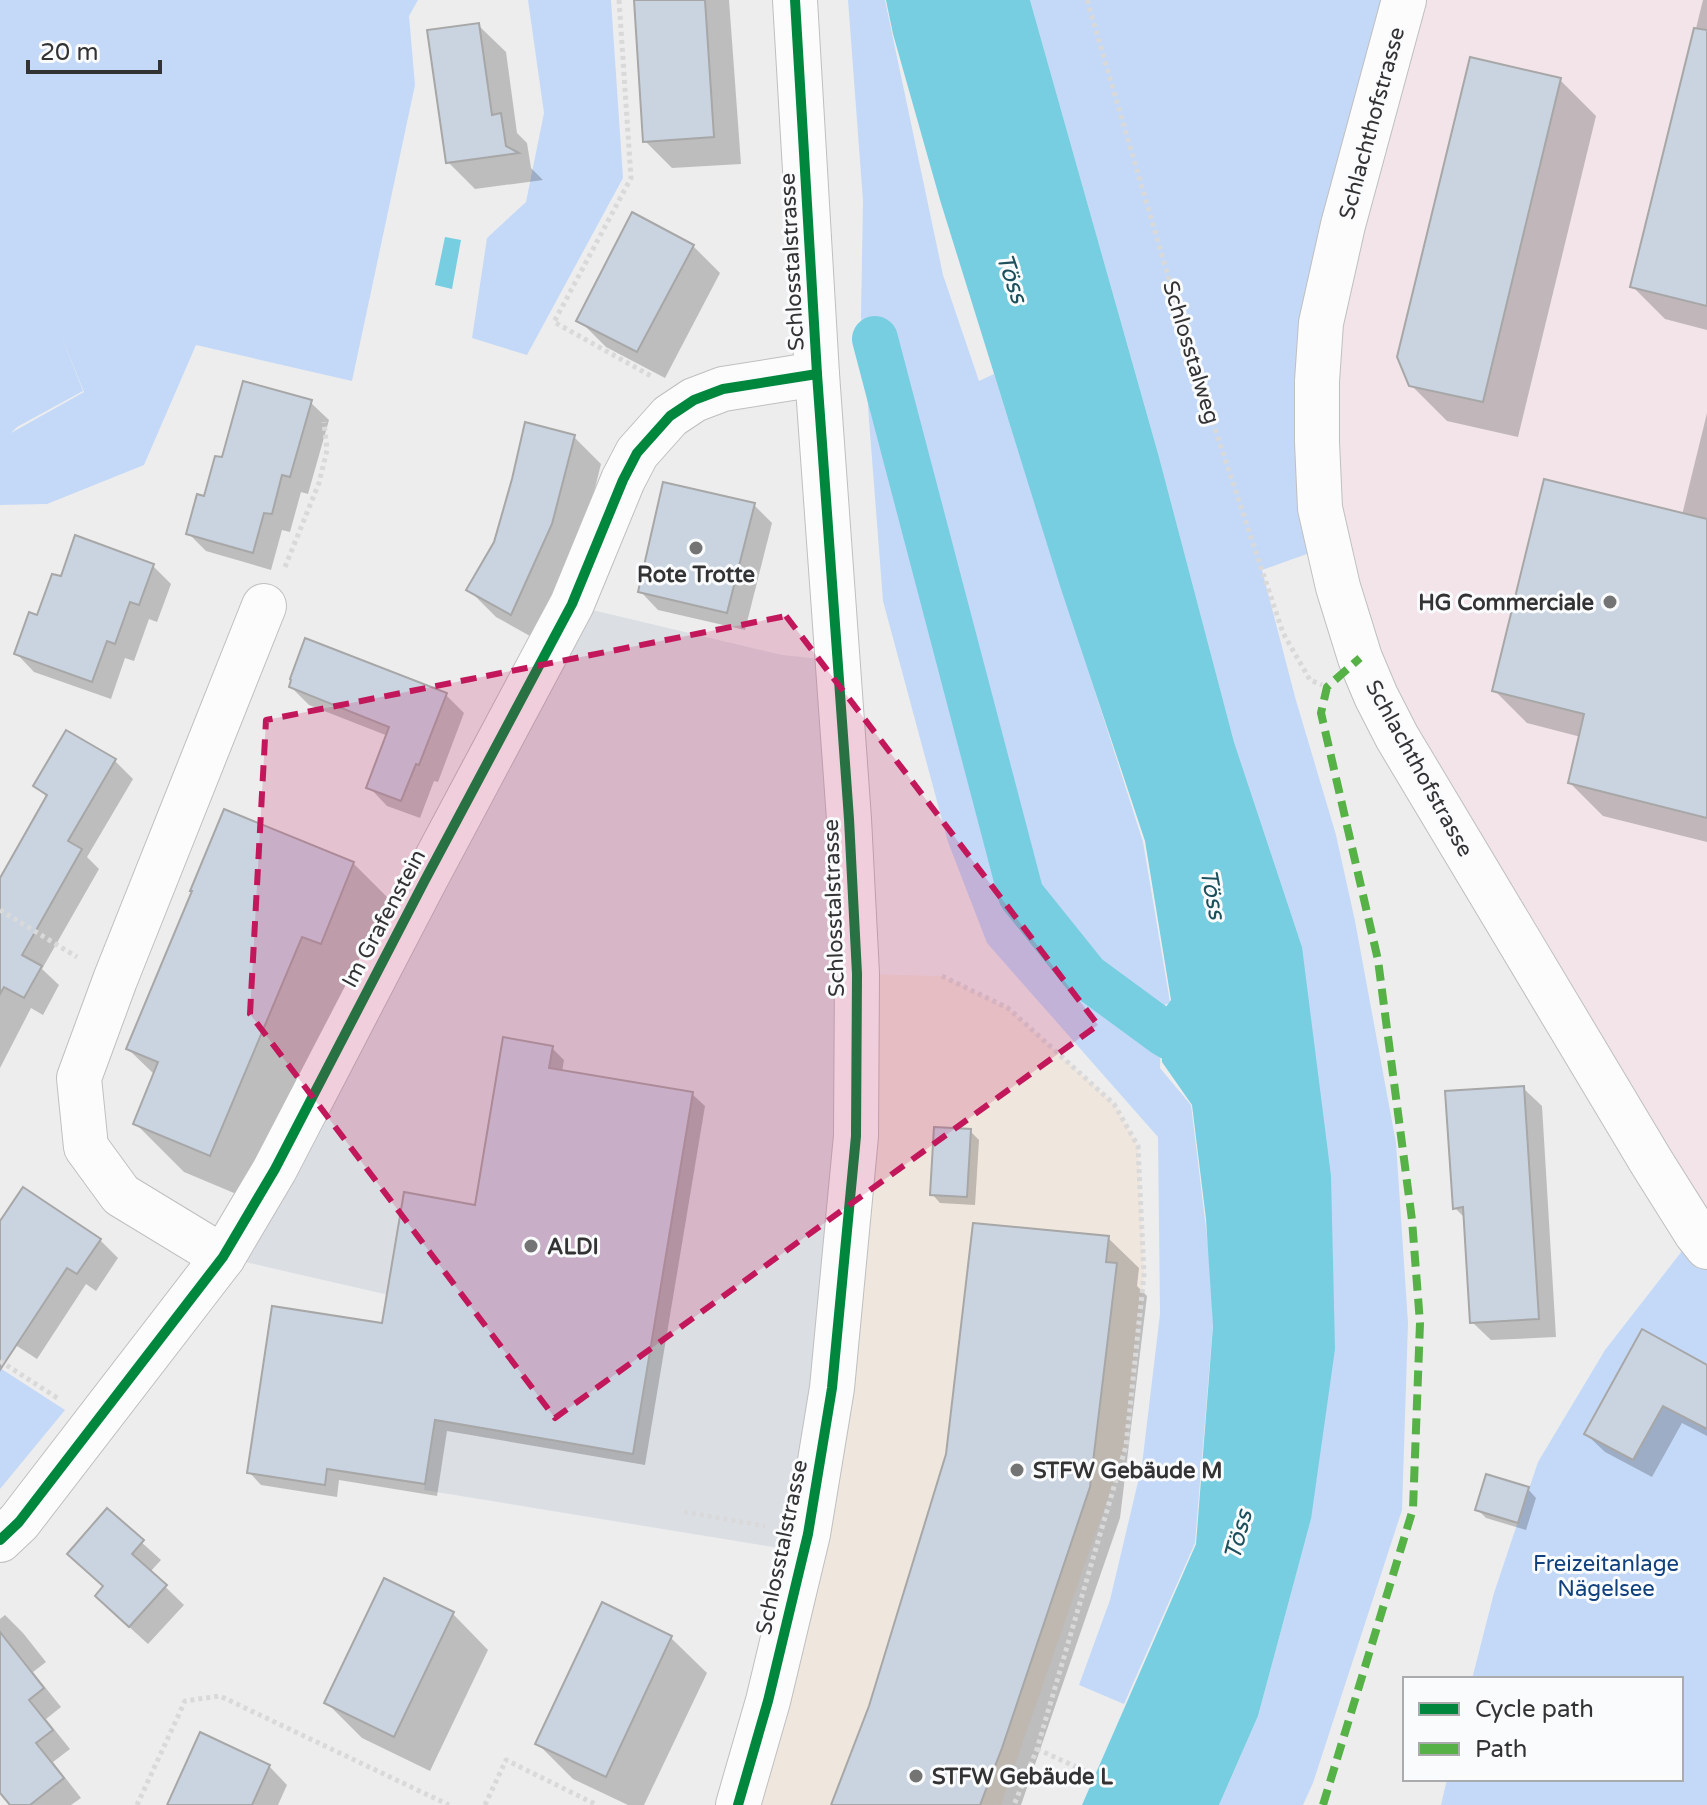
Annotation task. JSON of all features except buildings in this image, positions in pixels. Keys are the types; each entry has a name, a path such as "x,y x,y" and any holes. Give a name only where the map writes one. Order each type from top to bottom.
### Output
{"street":[{"name":"Schlosstalstrasse","path":"738,1805 768,1701 808,1534 832,1388 856,1136 857,974 847,787 817,374 795,0"},
{"name":"Schlachthofstrasse","path":"1404,0 1343,225 1321,323 1317,381 1320,508 1338,587 1360,658 1397,737 1652,1163 1707,1247"},
{"name":"Im Grafenstein","path":"0,1540 19,1522 223,1257 275,1169 572,604 637,453 670,416 694,400 723,389 817,374"},
{"path":"223,1257 121,1195 86,1147 79,1078 264,606"}],"path":[{"path":"619,0 631,178 554,322 694,400"},
{"path":"287,560 319,483 327,450 324,422"},
{"path":"0,910 115,980"},
{"path":"942,976 1008,1008 1114,1104 1138,1146 1144,1275 1126,1446 1037,1749 1014,1805"},
{"path":"0,1361 63,1402"},
{"path":"684,1512 769,1527"},
{"path":"137,1805 185,1701 220,1696 449,1805"},
{"path":"1037,1749 1096,1776"},
{"path":"485,1805 506,1760 597,1805"}],"highlighted area":[{"path":"786,616 1098,1025 555,1418 250,1014 266,720"}],"shaded area":[{"path":"1404,0 1707,0 1707,1247 1397,737 1317,442"},
{"path":"588,609 782,655 839,661 857,974 803,1552 424,1490 450,1306 223,1257"},
{"path":"857,974 942,976 1008,1008 1114,1104 1138,1146 1144,1275 1126,1446 1001,1805 737,1805 798,1577"}],"green space":[{"path":"0,0 418,0 409,16 415,85 352,381 196,345 144,465 47,504 0,505","holes":["59,330 84,392 11,433 83,391"]},
{"path":"528,0 611,0 623,178 527,355 472,338 487,238 526,202 544,113"},
{"path":"848,0 885,0 943,275 979,381 994,374 1143,842 1170,1002 1162,1007 1160,1068 1191,1105 1211,1269 1213,1324 1195,1543 1124,1704 1079,1685 1110,1600 1142,1465 1160,1314 1158,1137 987,943 948,842 883,601 861,316 863,201"},
{"path":"1030,0 1404,0 1343,225 1329,546 1262,570 1336,835 1355,921 1396,1143 1408,1323 1402,1510 1313,1783 1303,1805 1219,1805 1258,1716 1311,1519 1302,947 1234,742 1159,457"},
{"name":"Freizeitanlage Nägelsee","path":"1696,1233 1707,1247 1707,1805 1441,1805 1447,1781 1683,1781 1683,1677 1473,1677 1494,1593 1538,1462 1605,1350"},
{"path":"0,1368 65,1410 0,1489"}],"water":[{"name":"Töss","path":"886,0 1030,0 1159,457 1234,742 1302,947 1331,1176 1335,1349 1311,1519 1258,1716 1219,1805 1082,1805 1196,1544 1213,1326 1206,1219 1192,1105 1162,1062 1162,1012 1171,1000 1145,841 1061,589 940,200"},
{"path":"445,237 461,240 452,289 435,285"}],"waterway":[{"path":"875,339 1021,895 1086,976 1165,1034 1217,1063"}],"marked path":[{"path":"1323,1805 1413,1509 1420,1323 1412,1220 1378,960 1321,713 1327,687 1360,658"}],"cycle path":[{"path":"738,1805 768,1701 808,1534 832,1388 856,1136 857,974 849,819 817,374 795,0"},
{"path":"0,1540 19,1522 223,1257 275,1169 572,604 637,453 670,416 694,400 723,389 817,374"}],"place":[{"name":"Rote Trotte","path":"696,548"},
{"name":"HG Commerciale","path":"1610,602"},
{"name":"ALDI","path":"531,1246"},
{"name":"STFW Gebäude M","path":"1017,1470"},
{"name":"STFW Gebäude L","path":"916,1776"}]}
